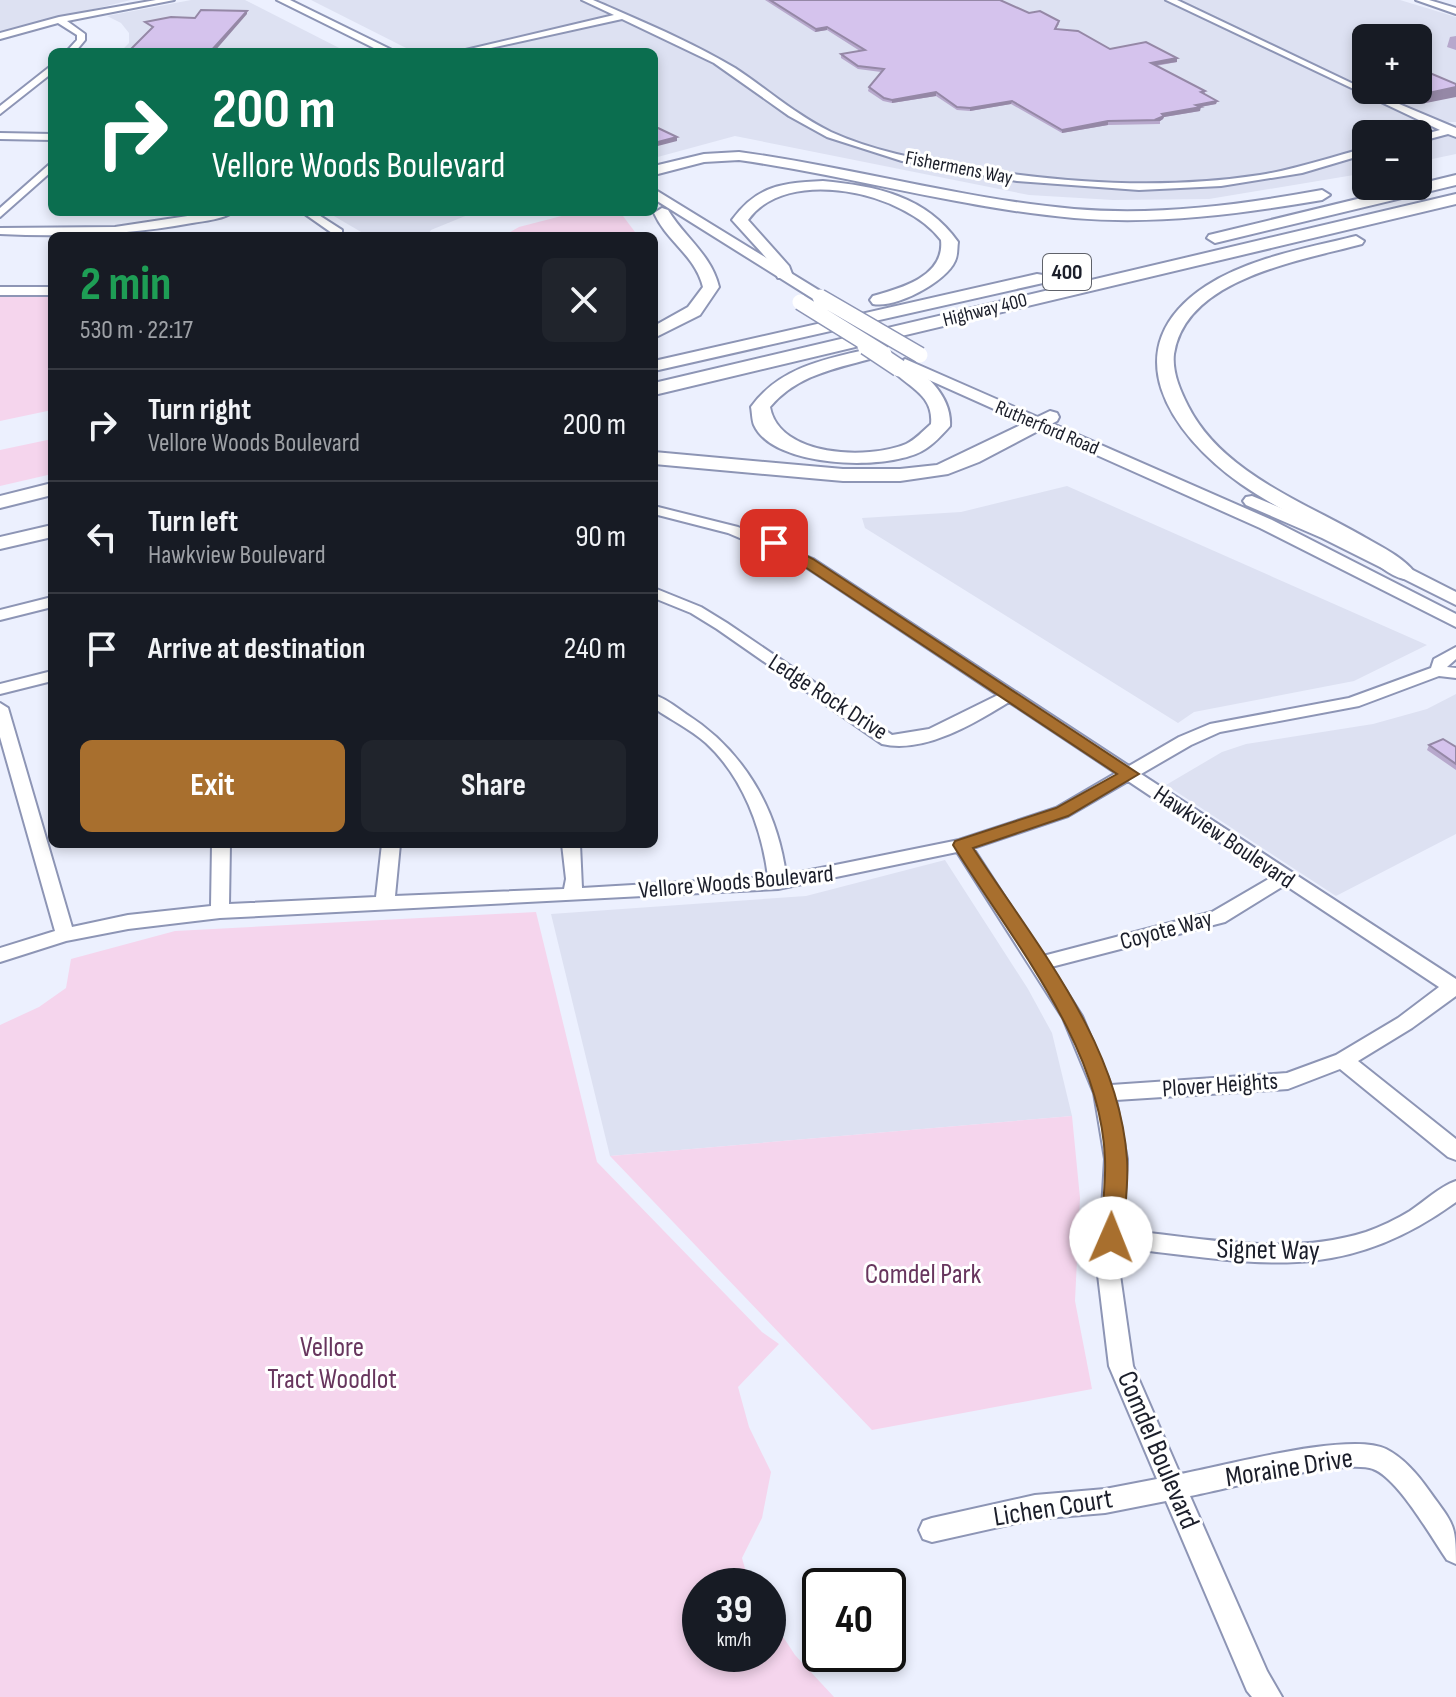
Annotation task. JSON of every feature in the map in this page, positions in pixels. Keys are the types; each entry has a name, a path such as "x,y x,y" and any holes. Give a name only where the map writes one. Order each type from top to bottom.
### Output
{"highway":[{"path":"658,170 704,158 739,156 1038,209 1136,216 1237,210 1352,190"},
{"path":"1432,175 1456,171"},
{"path":"1191,244 1456,180"},
{"path":"677,361 725,343 904,293 928,279 946,263 950,242 938,225 919,210 885,195 847,187 790,188 765,195 746,206 740,220 748,234 781,263 784,274"},
{"name":"Highway 400","path":"658,388 1456,199"},
{"path":"658,211 666,226 704,262 711,287 694,311 658,331"},
{"path":"1404,573 1248,479 1222,459 1189,425 1172,400 1163,356 1168,333 1181,315 1210,290 1232,279 1264,267 1456,213"},
{"name":"Highway 400","path":"658,365 1051,276"},
{"path":"866,346 908,363 941,406 943,416 933,436 901,452 854,459 823,457 779,441 765,427 759,416 762,404 776,388 808,373 961,328 1026,300"},
{"path":"658,458 843,475 900,475 941,470 972,458 1044,421"},
{"path":"0,502 48,490"},
{"path":"0,517 48,506"},
{"path":"0,543 48,532"},
{"path":"0,555 48,546"}],"main road":[{"path":"278,3 362,48"},
{"path":"278,3 382,48"},
{"name":"Rutherford Road","path":"658,195 820,297 908,363 1044,421 1328,534 1456,599"},
{"path":"658,211 866,346"},
{"name":"Rutherford Road","path":"1044,421 1266,524 1456,621"}],"street":[{"path":"134,5 149,0"},
{"path":"0,36 59,20 170,0"},
{"name":"Fishermens Way","path":"586,0 712,59 801,121 831,136 877,151 953,169 1057,185 1158,188 1217,183 1301,170 1352,155"},
{"path":"1170,0 1454,133"},
{"path":"1420,0 1456,10"},
{"path":"1431,0 1456,10"},
{"path":"479,48 623,16"},
{"path":"507,48 614,22 623,16"},
{"path":"59,20 81,34 81,40 74,48"},
{"path":"0,111 48,72"},
{"path":"30,89 45,89"},
{"path":"1432,137 1454,133"},
{"path":"0,136 48,137"},
{"path":"0,214 48,169"},
{"path":"35,182 48,184"},
{"path":"102,232 206,216"},
{"path":"313,216 338,232"},
{"path":"0,231 48,232"},
{"path":"0,291 48,291"},
{"name":"Hawkview Boulevard","path":"658,511 709,521 774,543 808,562 1455,988"},
{"name":"Ledge Rock Drive","path":"658,595 709,618 888,740 904,741 958,722 1009,695"},
{"path":"0,615 48,603"},
{"name":"Vellore Woods Boulevard","path":"0,955 65,935 128,922 220,911 778,883 962,845 1051,817 1185,741 1216,728 1253,718 1353,702 1447,672 1440,662 1456,652"},
{"path":"0,689 48,677"},
{"path":"658,703 719,746 754,795 766,821 778,883"},
{"path":"0,708 65,935"},
{"name":"Comdel Boulevard","path":"962,845 1041,963 1072,1016 1104,1093 1116,1159 1109,1275 1121,1366 1257,1681 1268,1697"},
{"path":"220,911 221,848"},
{"path":"385,903 391,848"},
{"path":"571,848 575,879 572,894"},
{"name":"Coyote Way","path":"1041,963 1218,917 1284,878"},
{"name":"Plover Heights","path":"1104,1093 1269,1085 1343,1060 1405,1023 1455,988"},
{"path":"1343,1060 1456,1151"},
{"name":"Signet Way","path":"1111,1238 1233,1252 1291,1256 1324,1253 1358,1246 1393,1230 1434,1208 1456,1190"},
{"name":"Moraine Drive","path":"1174,1487 1344,1454 1380,1458 1409,1483 1456,1551"},
{"name":"Lichen Court","path":"932,1530 1035,1507 1105,1501 1174,1487"}],"shaded area":[{"path":"0,0 131,0 0,32"},
{"path":"191,0 245,0 339,48 124,48 129,43 129,33 121,23 107,16"},
{"path":"311,0 1400,0 1456,17 1456,122 1448,122 1456,126 1456,154 1432,159 1432,120 1352,120 1352,175 1209,199 1113,200 1029,195 735,136 658,157 658,48 406,48"},
{"path":"334,216 465,216 430,232 361,232"},
{"path":"1067,486 1427,645 1354,681 1194,712 1178,723 865,528 862,518 961,512"},
{"path":"1456,694 1456,834 1336,896 1166,785 1222,752 1246,744 1373,724 1427,709"},
{"path":"945,860 1028,989 1052,1033 1072,1116 610,1156 551,914 806,896"}],"green space":[{"path":"562,216 623,216 635,232 510,232"},
{"path":"48,295 48,411 0,421 0,296"},
{"path":"48,440 48,475 0,486 0,450"},
{"name":"Vellore Tract Woodlot","path":"536,912 597,1162 762,1332 779,1344 738,1387 749,1427 771,1472 762,1518 742,1558 745,1568 682,1568 682,1672 786,1672 786,1641 802,1663 802,1672 811,1672 834,1697 0,1697 0,1025 39,1007 66,988 71,959 175,931"},
{"name":"Comdel Park","path":"1072,1116 1080,1198 1075,1301 1092,1389 872,1430 610,1156"}],"building":[{"path":"770,0 1000,0 1029,13 1040,11 1059,21 1055,29 1078,31 1110,49 1146,42 1177,58 1151,63 1205,91 1201,92 1217,101 1162,114 1164,116 1157,119 1160,120 1108,121 1062,130 1012,101 970,108 957,107 936,92 892,100 869,87 884,69 858,66 841,54 865,50 827,27 816,29"},
{"path":"201,10 247,11 214,48 132,48 153,27 145,22 171,17 195,18"},
{"path":"1432,74 1456,84 1456,87 1432,92"},
{"path":"658,128 677,137 658,142"},
{"path":"1443,739 1456,747 1456,764 1429,745"}],"route":[{"path":"774,543 808,562 1130,774 1062,812 962,845 1041,963 1072,1016 1104,1093 1116,1159 1111,1238"}]}
